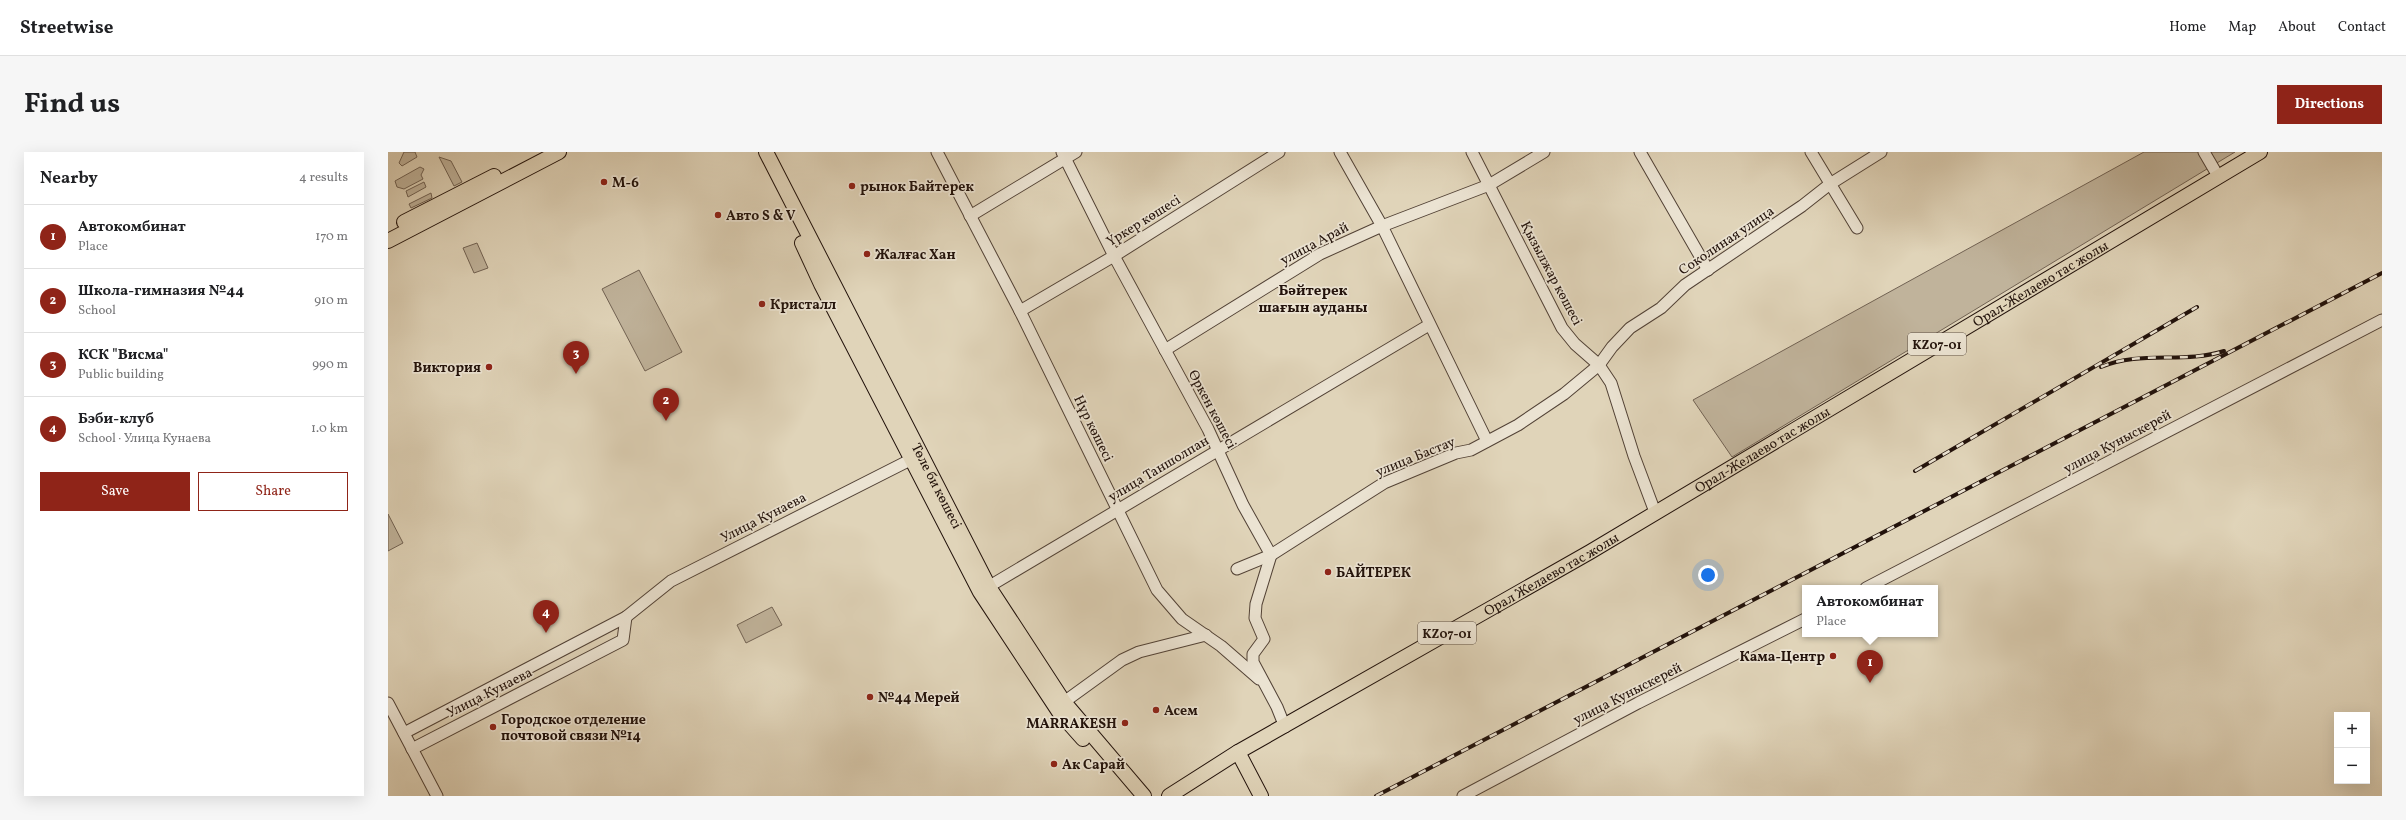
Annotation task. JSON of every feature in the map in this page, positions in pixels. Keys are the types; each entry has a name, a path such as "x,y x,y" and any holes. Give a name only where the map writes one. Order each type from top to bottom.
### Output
{"main road":[{"path":"388,231 543,152"},
{"path":"388,241 559,152"},
{"name":"Төле би көшесі","path":"756,152 985,589 1059,712 1131,796"},
{"name":"Төле би көшесі","path":"766,152 916,457"},
{"name":"Орал-Желаево тас жолы","path":"1655,512 2260,152"},
{"name":"Орал Желаево тас жолы","path":"1238,752 1590,552 1655,512"},
{"name":"Төле би көшесі","path":"985,589 1064,702 1144,796"},
{"path":"1238,752 1261,796"},
{"name":"KZ07-01","path":"1169,796 1238,752"}],"street":[{"name":"Нұр көшесі","path":"937,152 1020,311 1157,590 1182,619 1206,635 1266,684"},
{"path":"970,216 1064,155 1076,152"},
{"name":"Үркер көшесі","path":"1020,311 1114,256 1280,152"},
{"path":"1340,152 1382,226 1487,442"},
{"name":"Қызылжар көшесі","path":"1472,152 1562,328 1575,344 1599,365 1611,383 1634,456 1655,512"},
{"name":"улица Арай","path":"1165,350 1320,254 1382,226 1489,185 1544,152"},
{"path":"1640,152 1708,270"},
{"path":"1811,152 1857,228"},
{"name":"Соколиная улица","path":"1599,365 1612,347 1630,328 1661,308 1685,285 1802,206 1830,184 1882,152"},
{"path":"2204,152 2218,176"},
{"name":"Өркен көшесі","path":"1064,155 1114,256 1218,449 1243,504 1271,555"},
{"name":"улица Куныскерей","path":"1872,585 2382,320"},
{"name":"улица Таншолпан","path":"985,589 1117,509 1429,325"},
{"name":"улица Бастау","path":"1237,569 1271,555 1384,483 1456,453 1471,450 1518,425 1551,403 1599,365"},
{"name":"Улица Кунаева","path":"404,733 626,617 671,581 916,457"},
{"path":"1271,555 1256,604 1255,618 1264,640 1253,654 1253,662 1266,684 1284,727"},
{"name":"Улица Кунаева","path":"412,749 623,640 626,617"},
{"name":"улица Куныскерей","path":"1463,796 1638,703 1802,621"},
{"path":"1064,702 1122,660 1139,652 1206,635"},
{"path":"388,703 436,796"}],"shaded area":[{"path":"404,152 415,152 417,157 402,166 399,163"},
{"path":"2144,152 2235,152 1732,457 1693,400"},
{"path":"439,157 451,161 462,182 454,186"},
{"path":"420,167 424,169 421,175 423,179 404,189 397,187 395,181"},
{"path":"424,182 426,187 408,197 406,191"},
{"path":"431,193 432,198 411,208 409,204"},
{"path":"477,243 488,268 474,273 463,248"},
{"path":"639,270 682,352 645,371 602,289"},
{"path":"388,514 403,543 388,551"},
{"path":"772,607 782,625 746,643 737,625"}],"railway":[{"path":"1376,796 2382,273"},
{"path":"1915,471 2197,307"},
{"path":"2101,367 2131,359 2193,357 2224,351"}],"place":[{"name":"M-6","path":"604,182"},
{"name":"рынок Байтерек","path":"852,186"},
{"name":"Авто S & V","path":"718,215"},
{"name":"Жалғас Хан","path":"867,254"},
{"name":"Кристалл","path":"762,304"},
{"name":"Виктория","path":"489,367"},
{"name":"КСК \"Висма\"","path":"576,374"},
{"name":"Школа-гимназия №44","path":"666,421"},
{"name":"БАЙТЕРЕК","path":"1328,572"},
{"name":"Бэби-клуб","path":"546,633"},
{"name":"Кама-Центр","path":"1833,656"},
{"name":"Автокомбинат","path":"1870,683"},
{"name":"№44 Мерей","path":"870,697"},
{"name":"Асем","path":"1156,710"},
{"name":"MARRAKESH","path":"1125,723"},
{"name":"Городское отделение почтовой связи №14","path":"493,727"},
{"name":"Ак Сарай","path":"1054,764"}],"district":[{"name":"Бәйтерек шағын ауданы","path":"1313,298"}]}
